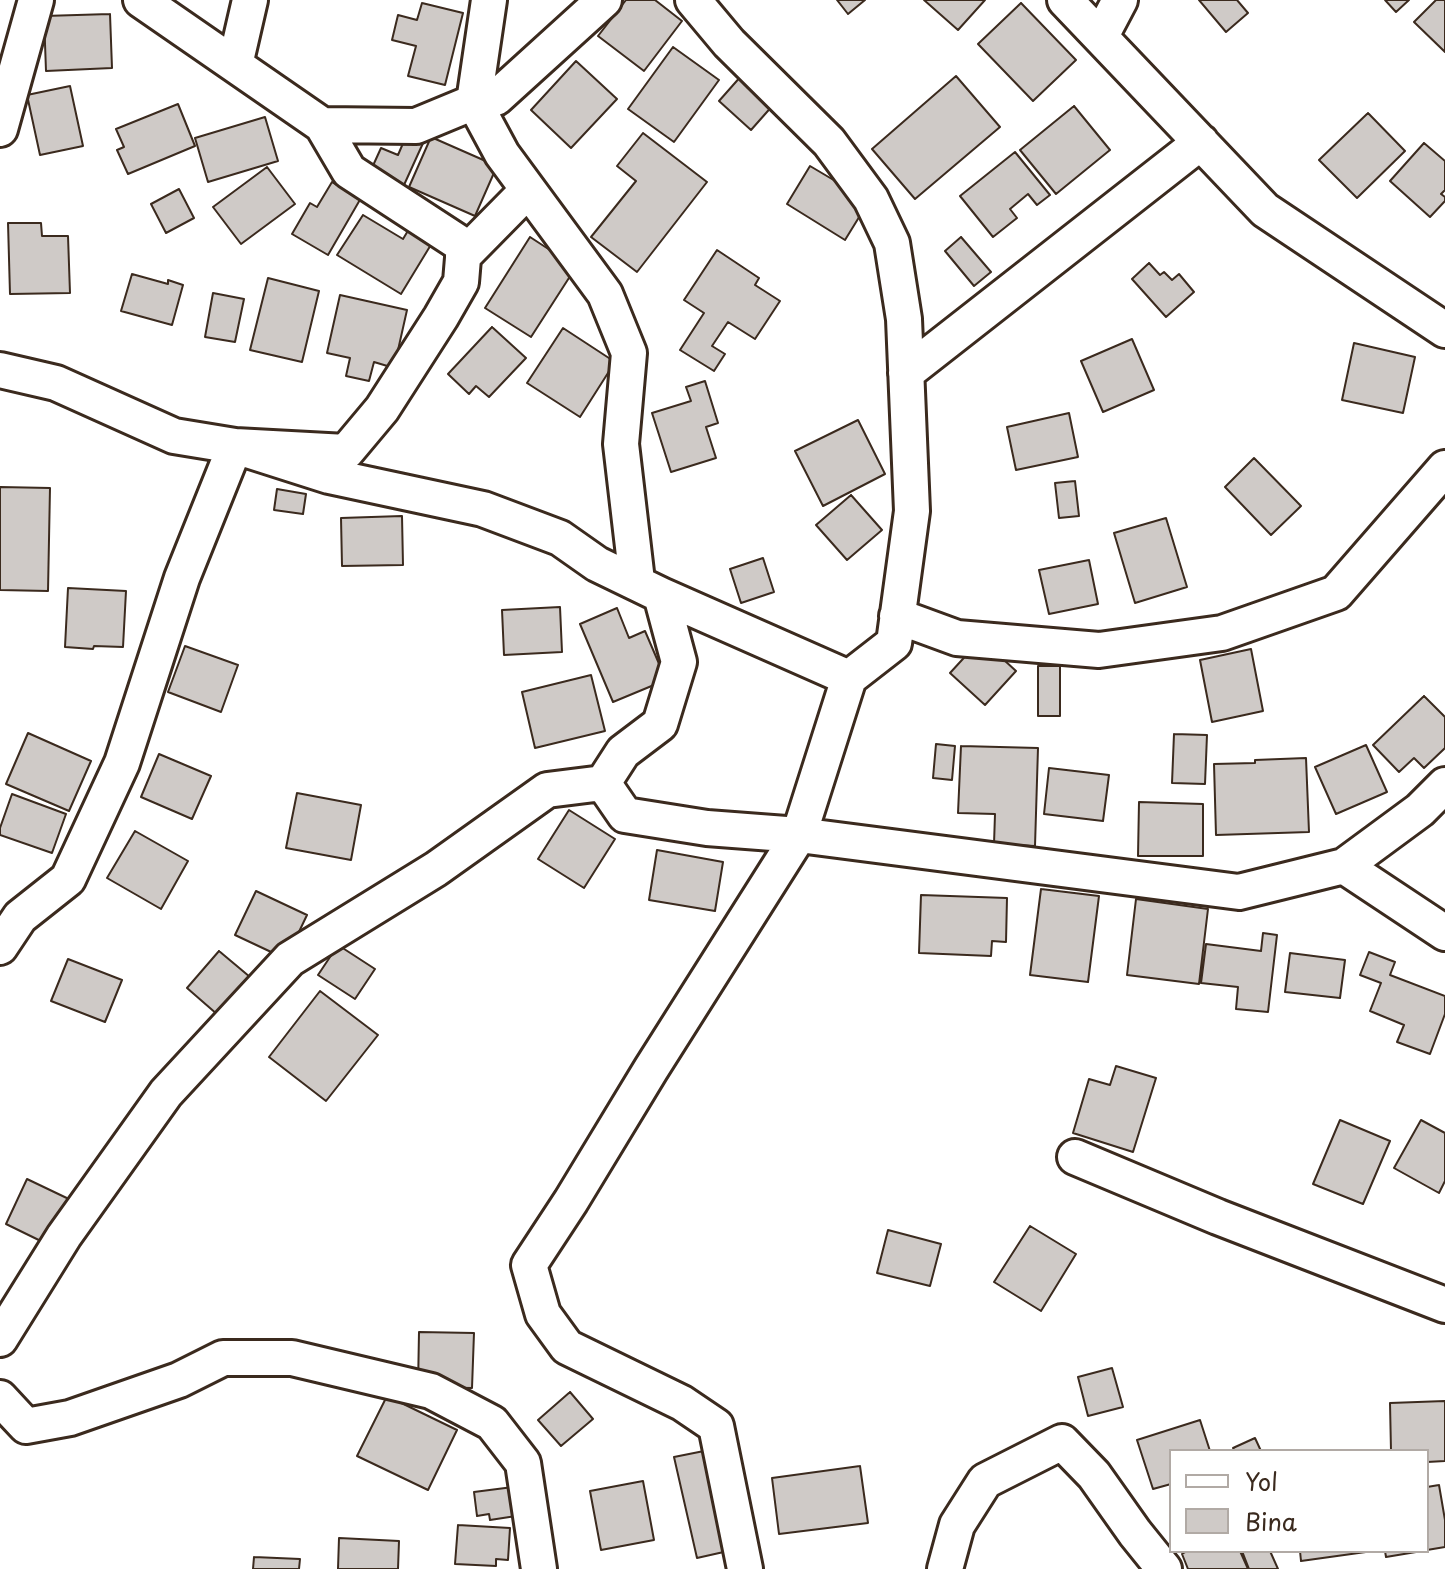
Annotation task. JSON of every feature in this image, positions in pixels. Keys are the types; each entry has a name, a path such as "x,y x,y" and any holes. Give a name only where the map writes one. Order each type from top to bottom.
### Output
{"street":[{"path":"0,129 36,0"},
{"path":"0,370 56,383 174,436 235,446 346,452 382,409 461,282 464,246 349,171 322,125 141,0"},
{"path":"235,65 250,0"},
{"path":"489,0 474,102 497,146 605,294 629,353 621,444 649,588 679,662 660,724 623,752 603,783"},
{"path":"322,125 416,126 474,102 496,98 604,0"},
{"path":"693,0 729,43 829,142 871,199 892,243 904,319 912,511 894,643 849,678 799,835 529,1265 543,1314 567,1347 682,1403 716,1426 745,1569"},
{"path":"1065,0 1265,210 1445,330"},
{"path":"1101,36 1120,0"},
{"path":"906,373 1201,142"},
{"path":"463,256 528,190"},
{"path":"235,446 329,476 483,509 560,538 597,564 849,678"},
{"path":"0,947 20,917 68,879 122,763 182,578 235,446"},
{"path":"897,616 957,638 1099,650 1222,633 1336,593 1445,468"},
{"path":"603,783 625,815 707,828 799,835 1239,892 1344,866 1420,810 1445,785"},
{"path":"0,1339 64,1236 166,1093 290,959 436,869 547,790 603,783"},
{"path":"1344,866 1445,933"},
{"path":"1075,1157 1218,1217 1445,1305"},
{"path":"0,1398 26,1426 70,1418 179,1380 223,1358 292,1358 431,1391 492,1423 523,1463 539,1569"},
{"path":"945,1569 957,1525 985,1481 1062,1442 1094,1475 1164,1569"}],"building":[{"path":"626,0 655,0 682,21 644,71 598,36"},
{"path":"837,0 865,0 848,14"},
{"path":"924,0 985,0 958,30"},
{"path":"1199,0 1237,0 1248,13 1226,32"},
{"path":"1385,0 1409,0 1396,12"},
{"path":"1436,0 1445,0 1445,52 1414,22"},
{"path":"422,3 463,13 445,85 408,76 416,46 392,40 398,15 417,20"},
{"path":"1021,3 1076,60 1033,101 978,44"},
{"path":"110,14 112,68 46,71 44,16"},
{"path":"673,47 719,80 674,142 628,109"},
{"path":"576,61 617,99 571,148 531,110"},
{"path":"742,75 774,104 751,130 719,101"},
{"path":"956,76 1000,127 915,199 872,149"},
{"path":"70,86 83,146 40,155 27,95"},
{"path":"178,104 195,146 128,174 117,150 124,147 116,129"},
{"path":"1074,106 1110,150 1056,194 1020,150"},
{"path":"1368,113 1405,151 1357,198 1319,160"},
{"path":"265,117 278,161 208,182 195,138"},
{"path":"643,133 707,182 637,272 591,237 636,181 617,166"},
{"path":"407,134 424,141 404,185 371,170 381,148 398,155"},
{"path":"431,137 497,166 475,216 409,187"},
{"path":"1424,143 1445,161 1445,190 1441,194 1445,201 1430,217 1390,181"},
{"path":"1015,152 1050,195 1037,205 1028,194 1010,209 1017,218 993,237 960,196"},
{"path":"810,166 869,201 845,240 787,204"},
{"path":"267,167 295,204 241,244 213,207"},
{"path":"332,182 361,198 328,255 292,234 310,203 317,207"},
{"path":"179,189 194,218 166,233 151,204"},
{"path":"363,215 403,239 409,229 432,243 401,294 337,255"},
{"path":"8,223 41,223 42,236 68,236 70,293 10,294"},
{"path":"530,237 576,267 531,337 485,308"},
{"path":"961,237 991,272 974,286 945,251"},
{"path":"717,250 759,278 755,285 780,301 755,339 728,322 712,346 725,354 714,371 680,350 704,313 684,300"},
{"path":"1149,263 1160,275 1164,272 1172,280 1179,274 1194,292 1166,317 1132,279"},
{"path":"132,274 183,285 172,325 121,311"},
{"path":"268,278 319,291 302,362 250,350"},
{"path":"213,293 244,299 235,342 205,337"},
{"path":"340,295 407,310 394,368 374,362 369,381 346,376 350,358 327,353"},
{"path":"492,327 526,358 489,397 476,386 469,394 448,374"},
{"path":"563,328 615,362 580,417 527,383"},
{"path":"1132,339 1154,390 1103,412 1081,361"},
{"path":"1354,343 1415,357 1403,413 1342,400"},
{"path":"705,381 718,423 706,427 716,458 671,472 652,413 691,401 686,387"},
{"path":"1069,413 1078,457 1016,470 1007,427"},
{"path":"858,420 885,474 823,506 795,451"},
{"path":"1254,458 1301,506 1271,535 1225,487"},
{"path":"1075,481 1079,516 1059,518 1055,483"},
{"path":"0,487 50,488 48,591 0,590"},
{"path":"277,489 306,494 303,514 274,510"},
{"path":"851,495 882,530 847,560 816,525"},
{"path":"402,516 403,565 342,566 341,518"},
{"path":"1166,518 1187,587 1135,603 1114,533"},
{"path":"763,558 774,592 741,603 730,569"},
{"path":"1089,560 1098,604 1049,614 1039,570"},
{"path":"68,588 126,591 123,647 65,647"},
{"path":"560,607 562,652 504,655 502,610"},
{"path":"617,608 629,638 645,631 666,680 613,702 580,624"},
{"path":"185,646 238,665 221,712 168,692"},
{"path":"991,648 1016,671 985,705 950,673 972,649 982,658"},
{"path":"1251,649 1263,711 1212,722 1200,660"},
{"path":"1038,666 1060,666 1060,716 1038,716"},
{"path":"591,675 605,731 535,748 522,692"},
{"path":"1424,696 1445,717 1445,748 1424,768 1414,758 1399,772 1373,745"},
{"path":"28,733 91,761 69,811 6,784"},
{"path":"1174,734 1207,735 1205,784 1172,783"},
{"path":"936,744 955,746 952,780 933,778"},
{"path":"1366,745 1387,792 1336,814 1315,767"},
{"path":"961,746 1038,748 1035,846 994,844 995,814 958,813"},
{"path":"159,754 211,776 192,819 141,797"},
{"path":"1306,758 1309,832 1216,835 1214,764"},
{"path":"1049,768 1109,775 1103,821 1044,814"},
{"path":"297,793 361,805 351,860 286,848"},
{"path":"12,794 66,814 52,853 0,835"},
{"path":"1139,802 1203,804 1203,856 1138,856"},
{"path":"569,810 615,839 584,888 538,859"},
{"path":"135,831 188,861 161,909 107,878"},
{"path":"657,850 723,862 715,911 649,900"},
{"path":"1041,889 1099,896 1088,982 1030,975"},
{"path":"256,891 307,915 286,959 235,935"},
{"path":"921,895 1007,898 1006,942 992,941 991,956 919,953"},
{"path":"1136,899 1208,909 1199,984 1127,975"},
{"path":"1263,933 1277,935 1268,1012 1236,1009 1238,987 1201,983 1206,944 1261,951"},
{"path":"338,945 375,969 355,999 318,975"},
{"path":"219,951 250,977 218,1015 187,988"},
{"path":"1369,952 1395,962 1390,975 1445,996 1445,1014 1430,1054 1397,1042 1404,1025 1370,1011 1381,983 1360,975"},
{"path":"1290,953 1345,960 1340,998 1285,992"},
{"path":"68,959 122,980 105,1022 51,1001"},
{"path":"320,991 378,1035 326,1101 269,1057"},
{"path":"1116,1066 1156,1078 1133,1152 1073,1133 1089,1079 1110,1085"},
{"path":"1340,1120 1390,1141 1363,1204 1313,1184"},
{"path":"1421,1120 1445,1133 1445,1181 1439,1193 1394,1168"},
{"path":"27,1179 73,1201 51,1246 6,1224"},
{"path":"1030,1226 1076,1254 1041,1311 994,1282"},
{"path":"888,1230 941,1244 930,1286 877,1273"},
{"path":"419,1332 474,1333 472,1388 418,1387"},
{"path":"1112,1368 1123,1407 1088,1416 1078,1377"},
{"path":"570,1392 593,1419 561,1446 538,1420"},
{"path":"387,1396 457,1430 428,1490 357,1456"},
{"path":"1445,1401 1445,1461 1429,1462 1429,1449 1391,1449 1390,1403"},
{"path":"1200,1420 1209,1449 1169,1449 1169,1485 1153,1489 1137,1440"},
{"path":"1255,1438 1260,1449 1234,1449"},
{"path":"714,1449 737,1549 697,1558 674,1457"},
{"path":"860,1466 868,1523 779,1534 772,1478"},
{"path":"643,1481 654,1540 601,1550 590,1491"},
{"path":"1439,1485 1445,1520 1445,1547 1429,1550 1429,1487"},
{"path":"513,1487 516,1516 490,1520 489,1514 477,1516 474,1492"},
{"path":"458,1525 510,1528 508,1560 496,1559 496,1566 455,1564"},
{"path":"339,1538 399,1541 398,1569 338,1569"},
{"path":"1241,1553 1248,1569 1188,1569 1182,1554"},
{"path":"1243,1553 1271,1553 1278,1569 1249,1569"},
{"path":"1300,1553 1359,1553 1301,1561"},
{"path":"1385,1553 1410,1553 1386,1557"},
{"path":"254,1557 300,1559 299,1569 253,1569"}]}
